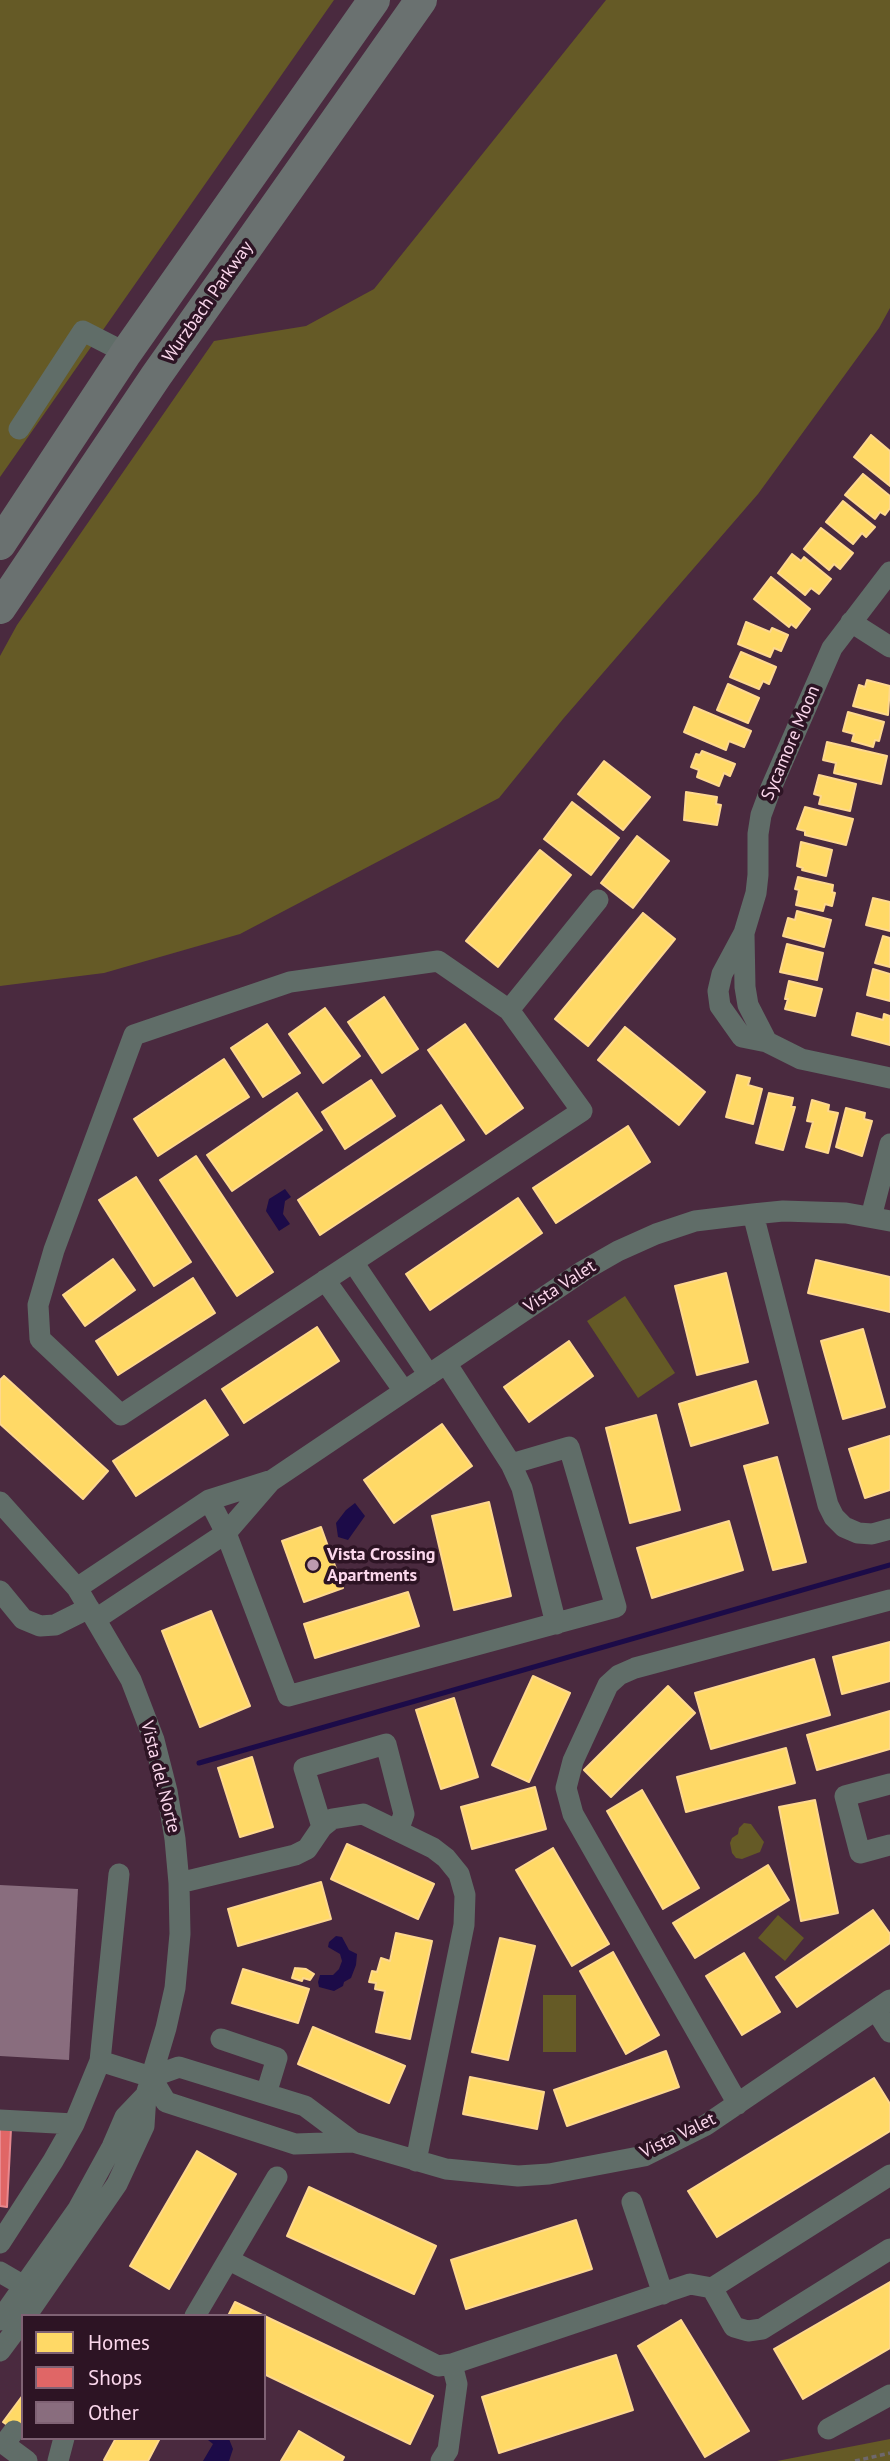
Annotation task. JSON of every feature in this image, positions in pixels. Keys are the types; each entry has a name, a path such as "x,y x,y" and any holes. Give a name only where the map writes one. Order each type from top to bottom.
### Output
{"highway":[{"path":"0,544 126,354 374,0"},
{"name":"Wurzbach Parkway","path":"0,608 156,376 421,0"}],"street":[{"path":"25,421 83,331 126,354"},
{"name":"Sycamore Moon","path":"890,572 832,648 761,815 756,893 744,933 748,1005 766,1042 801,1059 890,1078"},
{"path":"851,622 890,647"},
{"path":"509,1010 598,900"},
{"path":"438,961 509,1010 582,1111 121,1415 40,1339 38,1305 54,1250 134,1035 290,982 438,961"},
{"path":"881,1219 889,1150"},
{"name":"Vista Valet","path":"4,1603 23,1619 40,1626 55,1625 92,1614 226,1533 271,1480 583,1271 656,1234 695,1221 752,1214 820,1212 881,1219"},
{"path":"752,1214 828,1505 834,1517 851,1530 872,1534 890,1529"},
{"path":"354,1262 511,1464 522,1488 556,1624"},
{"path":"326,1280 404,1391"},
{"path":"209,1500 226,1533 288,1696 616,1607 569,1447 511,1464"},
{"name":"Vista Valet","path":"77,1588 209,1500 271,1480"},
{"name":"Vista del Norte","path":"0,1502 77,1588 131,1680 154,1741 167,1791 179,1883 180,1934 175,1988 149,2086 144,2126 117,2184 28,2314"},
{"path":"738,2104 573,1814 566,1788 573,1761 608,1685 619,1675 635,1668 890,1600"},
{"path":"321,1827 304,1768 386,1744 404,1814 398,1831"},
{"path":"890,1784 845,1796 860,1853 890,1845"},
{"path":"179,1883 295,1855 307,1849 321,1827 332,1819 363,1814 446,1857 459,1874 465,1895 464,1925 416,2161"},
{"path":"0,2243 74,2123 100,2061 119,1874"},
{"path":"883,2005 890,2032"},
{"name":"Vista Valet","path":"353,2142 305,2106 179,2067 149,2086 166,2102 295,2144 353,2142 446,2169 518,2176 581,2170 644,2156 706,2126 883,2005"},
{"path":"221,2039 278,2058 266,2094"},
{"path":"100,2061 149,2086"},
{"name":"Vista del Norte","path":"25,2314 24,2286 95,2180 125,2117 149,2086"},
{"path":"0,2120 74,2123"},
{"path":"229,2259 438,2366 453,2364 690,2284 712,2287 890,2175"},
{"path":"196,2314 277,2177"},
{"path":"632,2202 663,2294"},
{"path":"712,2287 734,2327 748,2331 762,2329 890,2249"},
{"path":"0,2272 24,2286"},
{"name":"Vista del Norte","path":"0,2351 21,2323"},
{"path":"444,2460 448,2451 457,2385 453,2364"},
{"path":"828,2430 890,2395"},
{"path":"14,2431 4,2444 26,2461"},
{"path":"58,2461 63,2440"}],"path":[{"path":"855,2461 890,2453"}],"shaded area":[{"path":"0,0 334,0 0,477"},
{"path":"606,0 890,0 890,308 879,328 758,494 563,719 499,798 240,934 104,973 0,986 0,656 17,625 214,341 306,326 374,289"},
{"path":"285,1189 291,1197 285,1201 283,1214 290,1224 279,1231 266,1211 269,1199"},
{"path":"625,1296 675,1373 638,1398 587,1321"},
{"path":"355,1503 365,1516 348,1540 338,1537 336,1523"},
{"path":"744,1823 751,1824 764,1842 760,1852 742,1859 736,1858 732,1853 730,1843"},
{"path":"778,1915 804,1938 785,1961 758,1938"},
{"path":"336,1936 342,1937 349,1950 357,1954 351,1978 334,1991 319,1987 318,1982 320,1975 333,1975 339,1969 342,1961 340,1954 328,1947 329,1942"},
{"path":"543,1995 576,1995 576,2052 543,2052"},
{"path":"890,2439 890,2461 777,2461"},
{"path":"208,2440 229,2440 233,2449 229,2461 203,2461 213,2444"}],"building: Homes":[{"path":"871,435 890,451 890,486 854,457"},
{"path":"863,474 890,496 890,508 885,515 880,512 875,519 845,495"},
{"path":"843,501 875,527 866,537 862,533 853,544 826,522"},
{"path":"821,528 853,553 840,569 834,564 829,570 804,549"},
{"path":"792,554 801,561 804,557 831,579 819,594 811,588 805,595 778,573"},
{"path":"771,577 810,609 796,628 791,624 789,627 754,599"},
{"path":"746,622 770,632 772,628 788,635 781,651 774,648 770,657 738,644"},
{"path":"741,652 776,667 769,684 763,681 759,689 730,677"},
{"path":"867,680 890,686 888,715 853,706 859,685 865,687"},
{"path":"728,684 759,698 748,723 717,710"},
{"path":"694,707 751,731 744,747 729,741 726,750 684,732"},
{"path":"848,712 884,722 879,741 875,740 873,747 852,741 854,734 843,731"},
{"path":"827,742 887,756 881,784 834,773 836,763 823,760"},
{"path":"702,751 735,764 730,776 724,773 719,786 697,777 699,770 691,767 696,754 700,755"},
{"path":"604,761 650,797 623,830 578,794"},
{"path":"819,775 856,784 850,811 819,804 821,796 814,794"},
{"path":"686,792 717,797 716,804 721,805 717,825 684,820"},
{"path":"572,802 619,838 591,875 544,839"},
{"path":"805,807 853,819 846,845 805,835 805,831 797,829"},
{"path":"637,836 669,861 633,908 601,883"},
{"path":"801,842 832,850 826,876 802,870 803,868 797,866"},
{"path":"540,850 571,875 498,967 466,941"},
{"path":"798,877 833,885 832,892 835,893 832,906 825,904 823,911 796,905 799,890 795,889"},
{"path":"873,898 890,902 890,931 866,925"},
{"path":"797,911 831,920 824,947 783,936 788,918 795,920"},
{"path":"643,913 675,939 588,1046 555,1019"},
{"path":"883,936 890,938 890,967 875,963"},
{"path":"787,944 823,953 817,980 780,972"},
{"path":"873,969 890,974 890,1001 867,995"},
{"path":"789,981 822,989 815,1016 785,1009"},
{"path":"384,997 418,1049 382,1073 348,1022"},
{"path":"325,1008 360,1056 323,1083 289,1034"},
{"path":"857,1013 883,1020 884,1014 890,1016 890,1045 852,1035"},
{"path":"267,1024 300,1073 263,1097 231,1048"},
{"path":"465,1024 523,1108 486,1134 428,1050"},
{"path":"625,1027 705,1092 679,1125 598,1060"},
{"path":"224,1059 249,1097 158,1156 134,1119"},
{"path":"737,1075 750,1078 748,1085 762,1089 753,1124 726,1117"},
{"path":"371,1080 395,1116 345,1149 322,1112"},
{"path":"297,1093 322,1130 232,1191 207,1155"},
{"path":"769,1093 793,1098 791,1107 795,1107 783,1150 756,1143"},
{"path":"812,1100 829,1105 828,1111 838,1113 828,1153 806,1147 813,1122 807,1121"},
{"path":"441,1105 464,1140 320,1235 298,1200"},
{"path":"846,1108 865,1113 864,1119 872,1121 862,1156 836,1147"},
{"path":"628,1126 650,1162 556,1223 533,1188"},
{"path":"196,1156 273,1272 237,1296 160,1180"},
{"path":"136,1177 191,1262 154,1286 99,1200"},
{"path":"518,1198 542,1233 430,1310 406,1274"},
{"path":"113,1259 135,1290 85,1326 63,1295"},
{"path":"816,1260 890,1277 890,1312 808,1293"},
{"path":"726,1273 748,1362 697,1375 675,1286"},
{"path":"193,1278 215,1313 118,1375 96,1341"},
{"path":"317,1327 339,1361 244,1423 222,1389"},
{"path":"863,1329 885,1407 843,1419 821,1341"},
{"path":"569,1341 593,1376 529,1422 504,1387"},
{"path":"4,1376 108,1471 83,1499 0,1424 0,1380"},
{"path":"756,1381 768,1423 691,1446 679,1404"},
{"path":"205,1400 228,1435 136,1496 113,1461"},
{"path":"656,1415 680,1510 630,1523 606,1428"},
{"path":"442,1424 472,1466 394,1523 364,1480"},
{"path":"890,1436 890,1490 865,1498 849,1449"},
{"path":"777,1457 806,1562 773,1570 744,1466"},
{"path":"489,1502 511,1596 454,1610 432,1516"},
{"path":"729,1521 743,1570 652,1598 637,1548"},
{"name":"Vista Crossing Apartments","path":"321,1527 343,1588 304,1602 282,1541"},
{"path":"408,1592 419,1626 315,1658 304,1624"},
{"path":"211,1611 250,1706 200,1727 162,1631"},
{"path":"890,1642 890,1681 842,1694 833,1657"},
{"path":"814,1659 830,1715 711,1749 695,1693"},
{"path":"533,1676 570,1693 529,1782 492,1765"},
{"path":"668,1686 695,1713 611,1797 584,1770"},
{"path":"454,1698 478,1777 441,1789 416,1710"},
{"path":"890,1711 890,1749 817,1770 807,1735"},
{"path":"786,1748 795,1783 686,1812 677,1777"},
{"path":"252,1757 273,1827 240,1837 218,1768"},
{"path":"535,1787 546,1829 472,1849 461,1807"},
{"path":"642,1790 699,1888 663,1909 607,1811"},
{"path":"815,1800 838,1913 801,1921 779,1807"},
{"path":"347,1844 434,1884 418,1919 331,1879"},
{"path":"553,1848 609,1944 572,1966 516,1870"},
{"path":"768,1865 789,1900 695,1958 673,1923"},
{"path":"321,1882 331,1919 238,1946 228,1909"},
{"path":"873,1910 890,1934 890,1943 797,2007 776,1977"},
{"path":"396,1933 432,1941 410,2039 376,2032 385,1991 375,1989 376,1983 369,1982 372,1971 377,1972 381,1958 390,1961"},
{"path":"500,1938 535,1946 508,2060 472,2052"},
{"path":"613,1952 659,2035 626,2054 580,1971"},
{"path":"744,1953 780,2012 742,2035 706,1976"},
{"path":"295,1968 306,1969 314,1974 310,1980 292,1978"},
{"path":"243,1969 309,1989 298,2023 232,2003"},
{"path":"313,2027 405,2066 389,2103 298,2064"},
{"path":"666,2051 679,2087 567,2126 554,2090"},
{"path":"470,2077 544,2092 537,2129 463,2114"},
{"path":"874,2078 890,2104 890,2131 717,2237 688,2191"},
{"path":"197,2151 236,2174 169,2289 130,2266"},
{"path":"309,2187 436,2246 414,2294 287,2236"},
{"path":"576,2220 592,2269 466,2309 451,2260"},
{"path":"890,2282 890,2348 803,2399 774,2349"},
{"path":"235,2302 260,2314 229,2314"},
{"path":"266,2317 433,2396 410,2444 266,2375"},
{"path":"681,2320 749,2431 705,2457 638,2346"},
{"path":"616,2355 633,2410 499,2453 482,2397"},
{"path":"21,2398 21,2435 3,2422"},
{"path":"299,2431 344,2457 342,2461 281,2461"},
{"path":"115,2440 159,2440 148,2461 104,2460"}],"building: Shops":[{"path":"0,2128 11,2129 7,2207 0,2206"}],"building: Other":[{"path":"0,1885 78,1889 69,2060 0,2056"}],"waterway":[{"path":"199,1763 890,1565"}],"place":[{"name":"Vista Crossing Apartments","path":"313,1565"}]}
